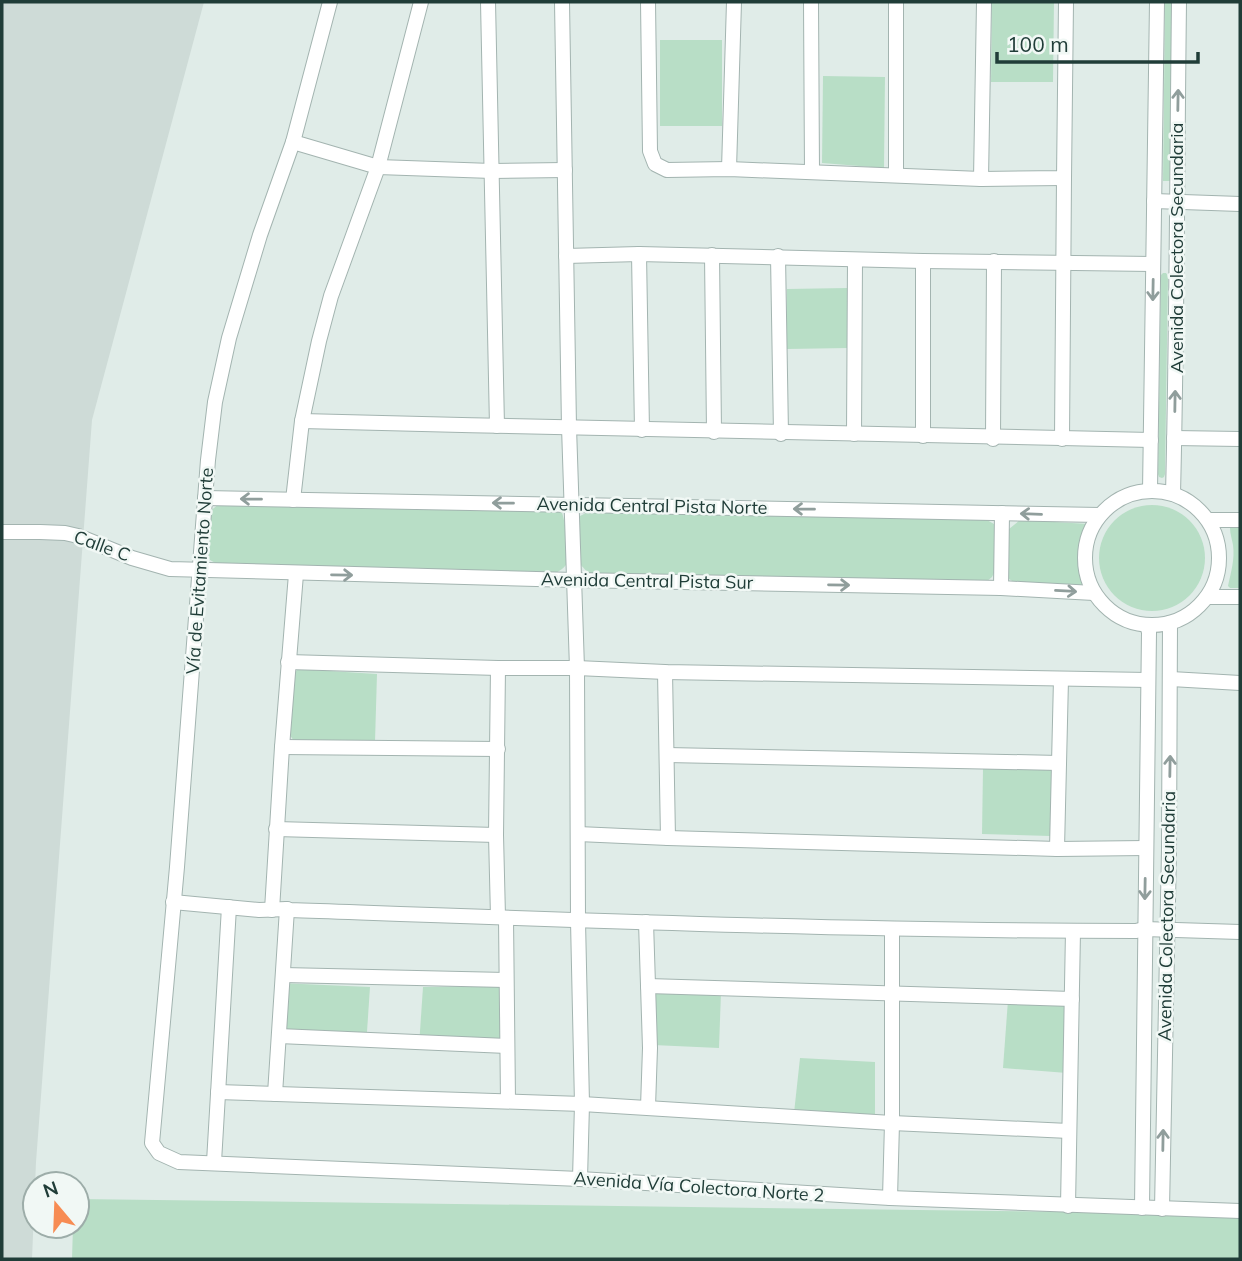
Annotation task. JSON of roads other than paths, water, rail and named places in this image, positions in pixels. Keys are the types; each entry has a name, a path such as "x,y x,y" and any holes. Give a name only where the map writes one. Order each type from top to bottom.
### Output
{"street":[{"name":"Vía de Evitamiento Norte","path":"159,1153 152,1143 215,402 229,338 260,235 293,142 330,2"},
{"path":"293,500 302,421 319,341 331,296 378,167 422,2"},
{"path":"488,2 497,426"},
{"path":"562,2 569,427 577,668 582,1104 580,1179"},
{"path":"648,2 650,151 655,164 667,170 729,169 981,179 1065,178"},
{"path":"729,169 734,2"},
{"path":"811,2 812,172"},
{"path":"896,2 896,175"},
{"path":"981,179 984,2"},
{"path":"1062,439 1066,2"},
{"name":"Avenida Colectora Secundaria","path":"1150,491 1157,2"},
{"name":"Avenida Colectora Secundaria","path":"1173,494 1177,347 1179,2"},
{"path":"293,142 378,167 492,171 565,170"},
{"path":"1154,201 1240,204"},
{"path":"566,256 639,254 1153,264"},
{"path":"639,254 642,430"},
{"path":"712,255 714,432"},
{"path":"778,256 781,434"},
{"path":"854,434 855,260"},
{"path":"923,261 923,436"},
{"path":"993,439 994,261"},
{"path":"302,421 993,439 1151,440"},
{"path":"1174,438 1240,439"},
{"path":"1142,491 1173,494 1194,504 1209,520 1218,538 1221,558 1217,579 1208,597 1185,618 1170,623 1147,625 1131,622 1104,605 1087,578 1084,561 1091,529 1111,504 1126,496 1142,491"},
{"name":"Avenida Central Pista Norte","path":"205,498 1100,516"},
{"path":"1001,588 1002,513"},
{"path":"1209,520 1240,520"},
{"name":"Calle C","path":"2,532 65,533 170,569 201,570"},
{"name":"Avenida Central Pista Sur","path":"201,570 1001,588 1094,593"},
{"path":"272,910 296,574"},
{"path":"1208,597 1240,597"},
{"name":"Avenida Colectora Secundaria","path":"1162,1209 1170,623"},
{"name":"Avenida Colectora Secundaria","path":"1142,1208 1147,625"},
{"path":"288,663 1148,680"},
{"path":"498,668 496,835 506,980 508,1101"},
{"path":"665,672 668,838"},
{"path":"1058,849 1061,679"},
{"path":"1171,679 1240,683"},
{"path":"282,747 498,749"},
{"path":"667,755 1059,763"},
{"path":"276,829 496,835"},
{"path":"578,834 1058,849 1146,848"},
{"path":"173,902 272,910 578,921 892,929 1144,929 1240,932"},
{"path":"214,1162 229,907"},
{"path":"275,1094 288,909"},
{"path":"646,922 650,1048 648,1107"},
{"path":"890,1198 892,929"},
{"path":"1068,1206 1073,931"},
{"path":"283,975 506,980"},
{"path":"648,986 1072,999"},
{"path":"279,1036 507,1045"},
{"path":"218,1092 648,1107 1069,1131"},
{"name":"Avenida Vía Colectora Norte 2","path":"159,1153 179,1162 580,1179 890,1198 1240,1211"}]}
